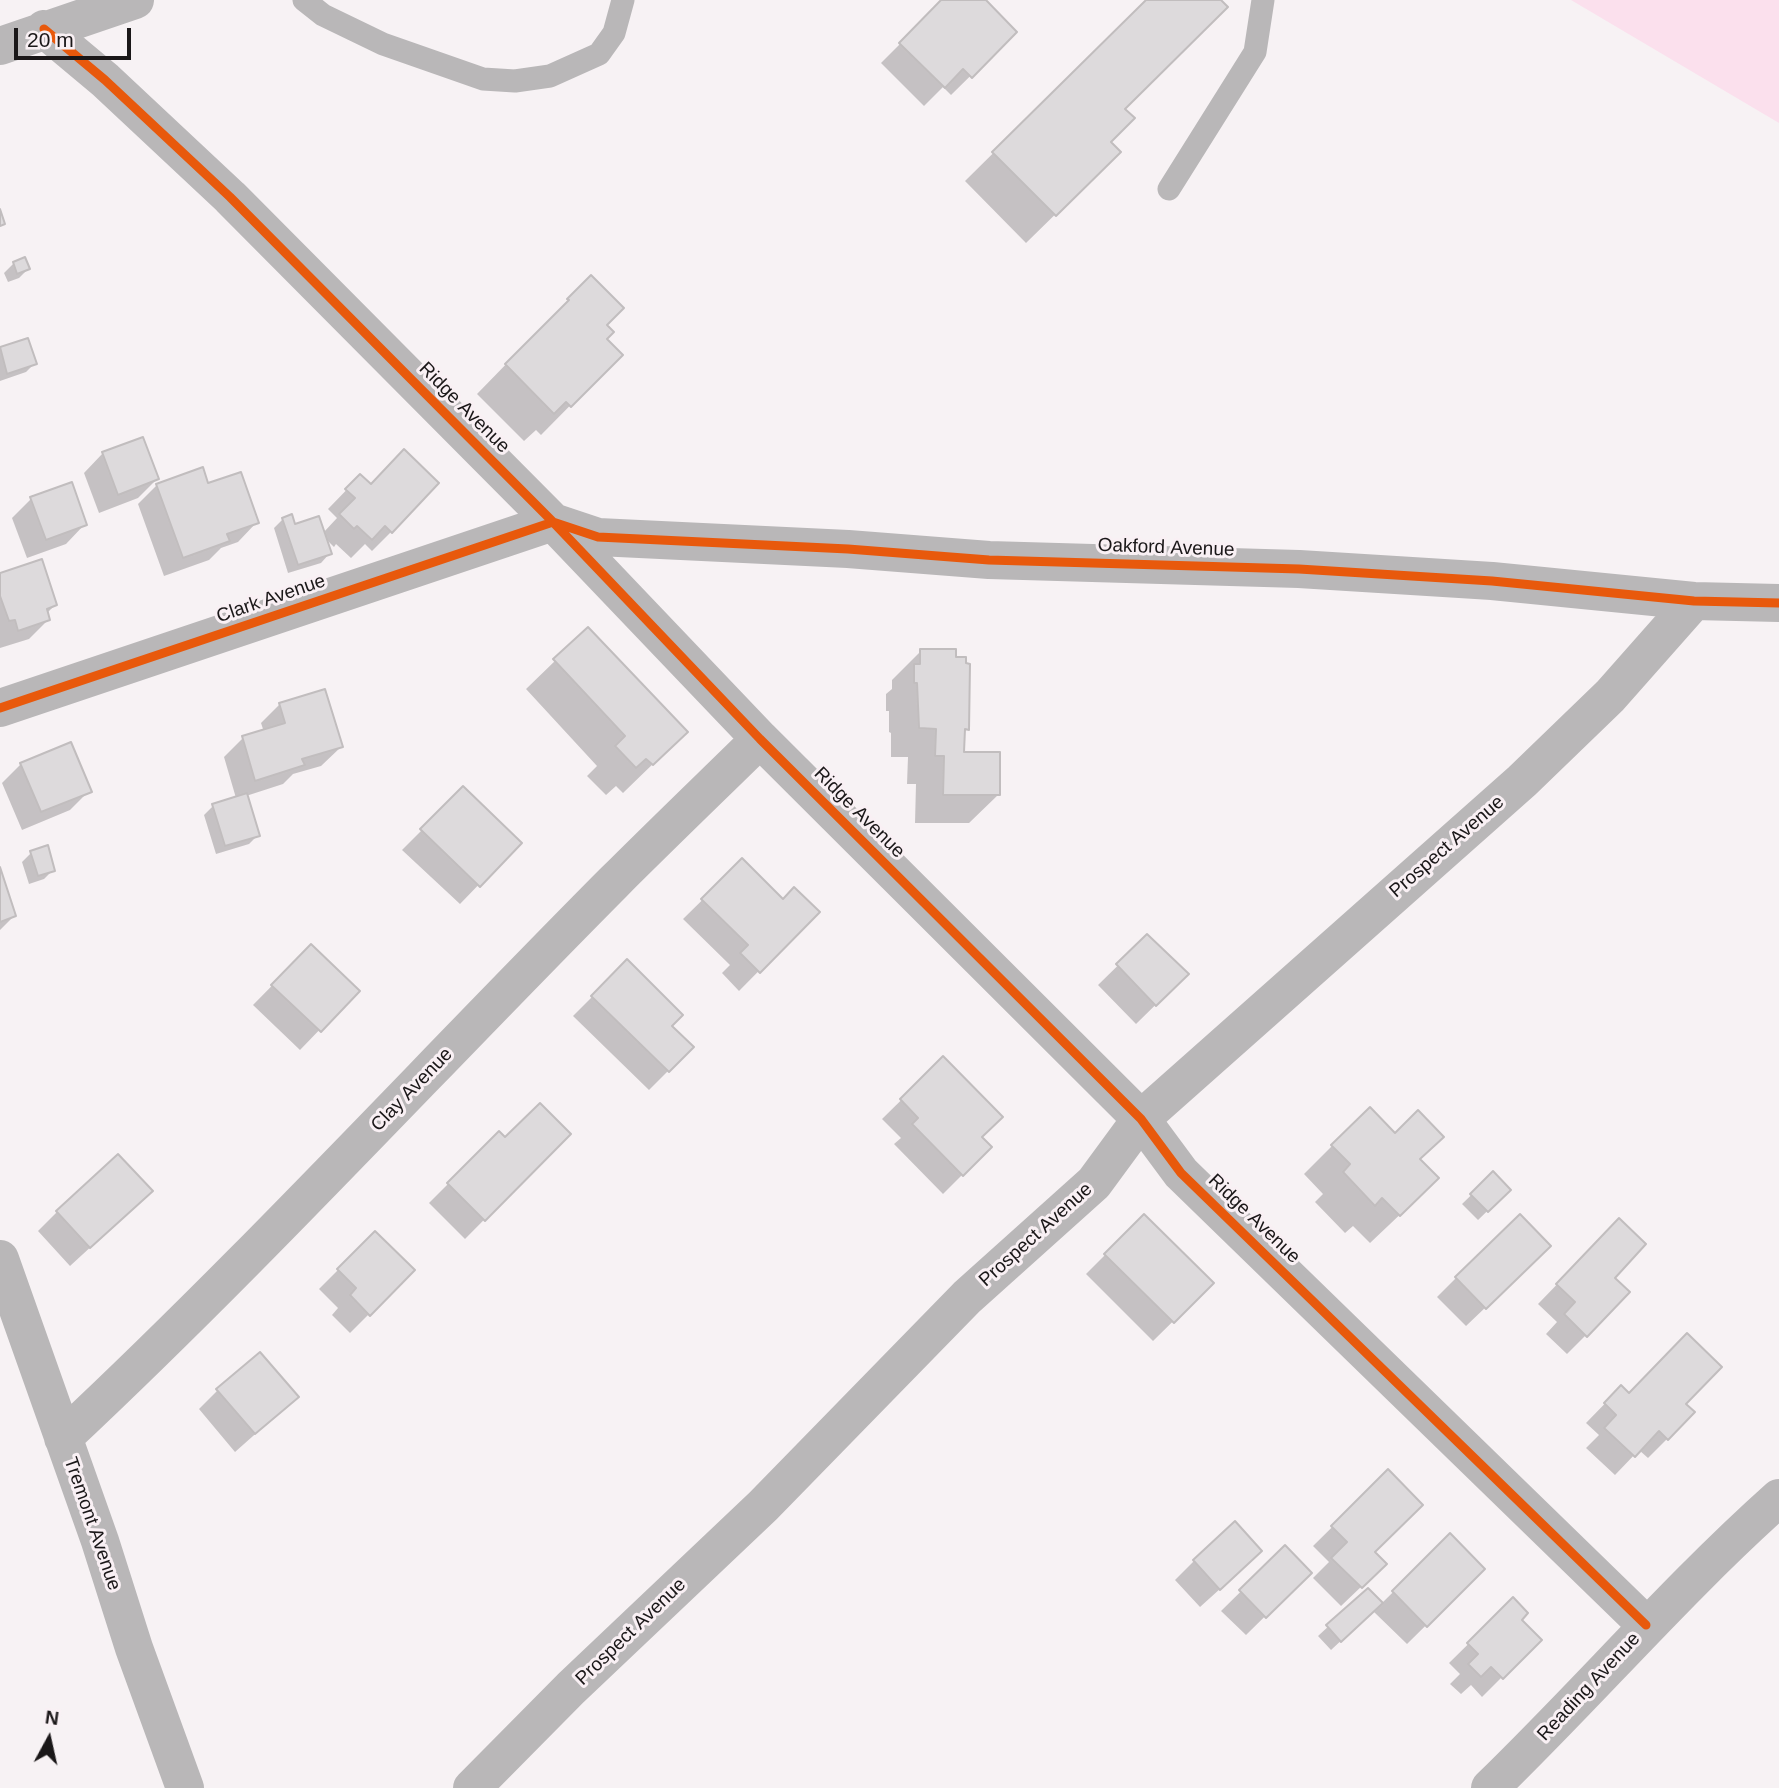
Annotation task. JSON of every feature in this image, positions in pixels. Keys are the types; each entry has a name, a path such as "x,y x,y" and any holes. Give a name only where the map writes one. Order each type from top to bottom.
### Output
{"street":[{"path":"0,46 135,0"},
{"name":"Ridge Avenue","path":"44,29 105,80 230,197 553,522 760,739 1141,1119 1181,1173 1646,1625"},
{"name":"Oakford Avenue","path":"553,522 597,537 989,559 1299,569 1492,581 1694,601 1779,603"},
{"name":"Clark Avenue","path":"0,708 553,522"},
{"name":"Prospect Avenue","path":"472,1788 571,1688 763,1506 967,1297 1094,1183 1141,1119 1522,781 1610,696 1694,601"},
{"name":"Clay Avenue","path":"63,1438 252,1256 613,883 760,739"},
{"name":"Tremont Avenue","path":"0,1259 185,1788"},
{"name":"Reading Avenue","path":"1490,1788 1646,1625 1779,1498"}],"lane":[{"path":"304,0 323,15 383,44 483,79 515,81 550,76 599,54 614,33 623,0"},
{"path":"1169,189 1255,52 1263,0"}],"shaded area":[{"path":"1571,0 1779,0 1779,123"}],"building":[{"path":"941,0 986,0 1017,32 972,78 963,69 945,88 899,43"},
{"path":"1146,0 1221,0 1228,7 1125,109 1135,118 1111,142 1121,152 1056,216 992,152"},
{"path":"0,209 5,224 0,226"},
{"path":"25,257 30,269 17,274 13,262"},
{"path":"591,275 624,308 607,325 614,332 607,339 623,355 571,407 566,402 554,414 505,364"},
{"path":"28,338 37,364 7,374 0,347"},
{"path":"143,437 159,479 118,495 102,452"},
{"path":"404,449 439,483 392,533 385,526 372,540 357,526 354,529 339,514 355,498 345,489 360,474 371,484"},
{"path":"203,467 208,483 241,472 259,523 227,534 230,541 183,558 156,484"},
{"path":"72,482 87,525 46,540 30,497"},
{"path":"292,514 295,524 319,516 332,554 298,565 282,518"},
{"path":"42,559 57,605 47,609 50,620 18,631 15,620 9,621 0,596 0,573"},
{"path":"588,627 688,732 653,765 646,759 636,768 615,746 625,736 553,659"},
{"path":"920,649 956,649 956,657 966,657 966,663 970,664 969,730 965,729 964,752 1000,752 1000,795 943,795 944,756 935,756 936,729 919,728 914,664 920,664"},
{"path":"325,689 343,747 302,759 305,765 255,781 242,736 285,723 279,703"},
{"path":"71,742 92,792 41,812 20,763"},
{"path":"463,786 522,843 480,887 420,829"},
{"path":"247,793 260,836 225,846 212,804"},
{"path":"48,845 55,871 38,876 30,851"},
{"path":"742,858 783,899 794,887 820,912 760,973 740,953 748,945 701,899"},
{"path":"0,867 16,916 0,922"},
{"path":"1147,934 1189,974 1156,1006 1116,964"},
{"path":"311,944 360,991 321,1032 271,985"},
{"path":"627,959 683,1015 672,1026 694,1047 669,1072 591,996"},
{"path":"943,1056 1003,1117 982,1137 992,1147 963,1176 912,1124 918,1118 900,1099"},
{"path":"540,1103 571,1134 485,1221 447,1183 499,1131 505,1137"},
{"path":"1370,1107 1395,1133 1418,1110 1444,1137 1420,1159 1439,1178 1400,1216 1382,1198 1375,1206 1343,1172 1350,1164 1331,1145"},
{"path":"118,1154 153,1191 90,1248 56,1211"},
{"path":"1493,1171 1511,1190 1488,1212 1470,1194"},
{"path":"1144,1214 1214,1283 1174,1323 1104,1254"},
{"path":"1520,1214 1551,1246 1486,1309 1455,1277"},
{"path":"1619,1218 1646,1244 1615,1278 1630,1292 1587,1337 1564,1314 1575,1302 1556,1284"},
{"path":"375,1231 415,1270 370,1316 350,1295 356,1288 337,1269"},
{"path":"1687,1333 1722,1367 1686,1404 1695,1412 1668,1440 1659,1431 1635,1457 1604,1428 1616,1415 1604,1403 1621,1385 1629,1393"},
{"path":"260,1352 299,1397 255,1434 216,1389"},
{"path":"1388,1469 1423,1505 1375,1552 1387,1564 1362,1588 1331,1558 1347,1542 1331,1526"},
{"path":"1235,1521 1262,1551 1220,1590 1193,1560"},
{"path":"1450,1533 1485,1569 1427,1627 1392,1591"},
{"path":"1285,1545 1312,1573 1266,1618 1239,1590"},
{"path":"1368,1588 1383,1603 1341,1642 1326,1625"},
{"path":"1513,1597 1528,1613 1522,1620 1542,1640 1503,1679 1491,1667 1481,1677 1468,1664 1478,1654 1467,1643"}],"cycle path":[{"path":"44,29 105,80 230,197 553,522 760,739 1141,1119 1181,1173 1646,1625"},
{"path":"0,708 553,522 598,537 848,549 989,560 1299,569 1492,581 1694,601 1779,603"}]}
